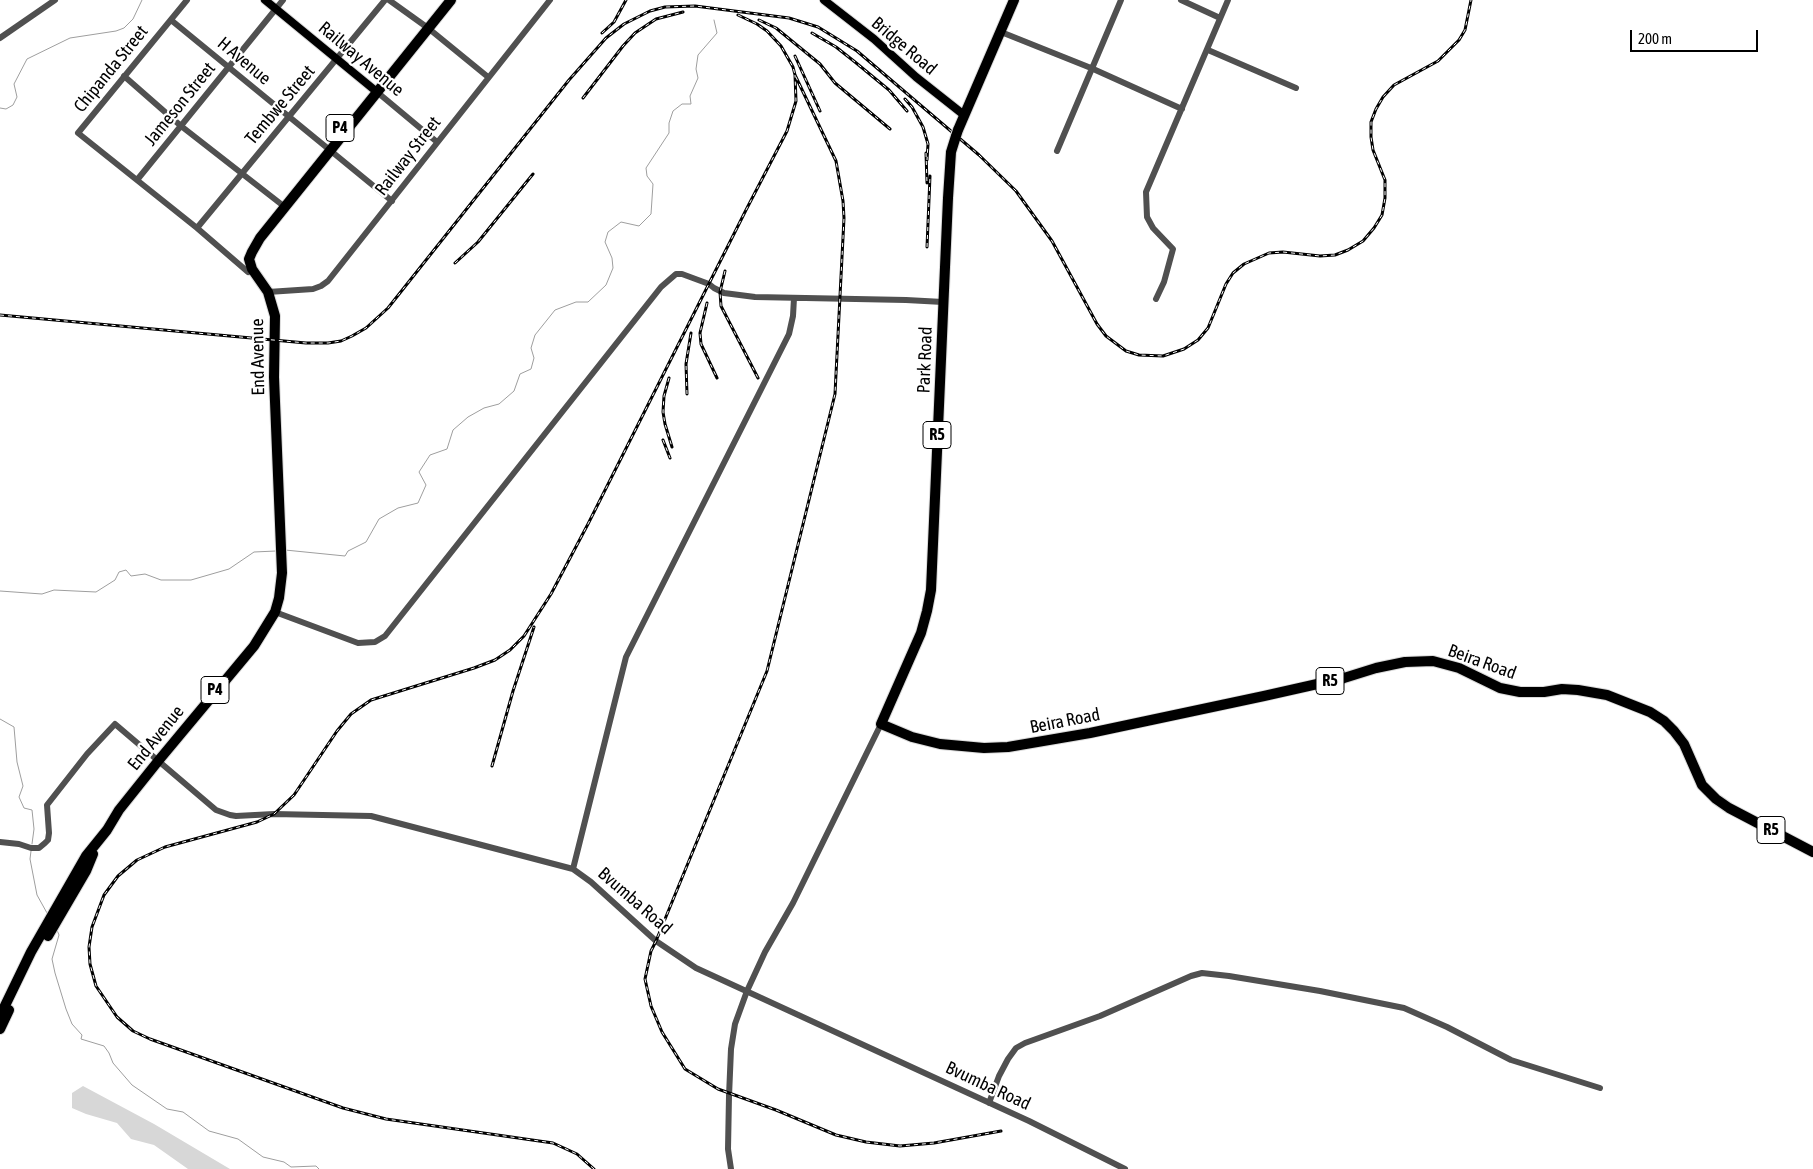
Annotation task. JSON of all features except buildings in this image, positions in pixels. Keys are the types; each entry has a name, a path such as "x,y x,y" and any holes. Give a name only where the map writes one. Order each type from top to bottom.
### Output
{"highway":[{"name":"P4","path":"426,27 443,0"},
{"name":"P4","path":"246,260 260,238 328,149 426,27 451,0"},
{"name":"Park Road","path":"881,724 921,633 928,611 933,549 950,159 964,115 1014,0"},
{"name":"P4","path":"246,260 249,245 328,149"},
{"name":"End Avenue","path":"246,260 248,272 266,298 271,315 270,399 280,527"},
{"name":"End Avenue","path":"96,844 119,810 254,646 275,612 282,586 274,362 275,316 268,292 246,260"},
{"name":"Beira Road","path":"881,724 912,737 940,744 984,748 1008,747 1090,734 1344,678 1383,666 1405,662 1433,662 1459,668 1500,688 1520,692 1544,692 1562,689 1578,690 1607,696 1650,712 1664,721 1684,744 1702,786 1716,799 1729,808 1813,852"},
{"name":"P4","path":"0,1016 52,915 76,872 96,844"},
{"name":"P4","path":"0,1028 36,955 92,859 96,844"}],"main road":[{"name":"Railway Avenue","path":"265,0 375,90"},
{"name":"Bridge Road","path":"824,0 964,115"}],"street":[{"path":"0,38 55,0"},
{"name":"Chipanda Street","path":"78,133 187,0"},
{"name":"Jameson Street","path":"137,180 283,0"},
{"name":"Tembwe Street","path":"197,228 385,0"},
{"path":"389,0 488,77"},
{"name":"Railway Street","path":"268,292 313,289 321,286 334,274 550,0"},
{"path":"1057,151 1121,0"},
{"path":"1180,0 1220,18"},
{"path":"1156,299 1164,282 1173,249 1153,228 1147,217 1146,192 1228,0"},
{"name":"H Avenue","path":"171,20 392,201"},
{"path":"1001,32 1092,68 1182,109"},
{"path":"1208,50 1296,88"},
{"path":"124,76 181,126 281,204"},
{"name":"Railway Avenue","path":"375,90 437,142"},
{"name":"End Avenue","path":"78,133 197,228 248,272"},
{"name":"End Avenue","path":"225,253 246,260"},
{"path":"275,612 358,643 375,642 385,636 661,287 672,276 682,274 709,284 724,293 755,298 943,302"},
{"path":"573,869 626,657 789,334 794,298"},
{"name":"Bvumba Road","path":"0,842 39,848 48,840 47,805 87,754 115,724 216,810 230,815 371,816 573,869 596,886 656,942 706,974 989,1103 1125,1169"},
{"path":"731,1169 728,1149 732,1035 746,991 881,724"},
{"path":"989,1103 999,1076 1008,1059 1013,1051 1024,1043 1100,1016 1191,976 1202,974 1229,976 1320,991 1404,1008 1447,1027 1511,1060 1600,1088"}],"shaded area":[{"path":"83,1086 154,1124 230,1169 188,1169 154,1145 131,1139 117,1123 72,1108 72,1093"}],"waterway":[{"path":"0,108 6,109 13,105 17,97 14,84 27,59 70,38 124,28 133,19 142,0"},
{"path":"285,550 345,556 348,551 366,542 379,519 398,508 418,503 426,485 419,472 430,455 447,449 453,430 468,417 484,408 499,404 514,391 520,374 531,369 534,358 531,348 535,335 555,310 576,302 588,302 606,285 613,268 612,258 605,242 608,232 621,222 639,226 651,214 653,184 647,176 646,168 669,133 669,123 673,111 682,104 691,104 690,96 698,78 696,69 698,55 717,33 714,20"},
{"path":"0,591 42,594 54,590 96,592 115,580 119,572 126,570 131,576 145,574 161,580 191,580 229,569 254,552 276,551"},
{"path":"0,719 14,727 17,762 23,786 19,797 24,808 32,810 34,829 32,844"},
{"path":"31,851 30,859 37,895 47,913"},
{"path":"57,930 59,935 52,959 55,973 66,1009 72,1024 82,1035 81,1039 104,1046 113,1063 132,1085 167,1109 183,1112 209,1131 238,1139 263,1157 284,1162 291,1167 316,1166 319,1169"}],"railway":[{"path":"602,33 614,22 626,0"},
{"path":"0,315 306,343 341,341 366,328 388,308 569,80 606,38 624,24 650,11 665,7 695,6 789,18 818,27 857,51 979,155 1016,191 1052,241 1097,324 1106,336 1126,351 1139,355 1163,356 1184,349 1198,340 1208,328 1226,284 1233,273 1244,264 1269,253 1335,255 1363,241 1382,215 1385,198 1385,180 1373,150 1371,137 1371,122 1376,109 1383,97 1394,85 1438,61 1459,40 1465,30 1471,0"},
{"path":"583,98 635,33 656,19 683,12"},
{"path":"738,15 767,31 781,46 793,67 795,75 836,161 844,218 835,394 767,671 651,951 645,979 651,1006 662,1032 685,1069 718,1089 776,1110 836,1135 866,1142 900,1146 934,1143 1001,1131"},
{"path":"759,20 776,28 820,64 835,83 890,129"},
{"path":"812,33 836,47 855,62 889,90 907,111"},
{"path":"795,56 820,111"},
{"path":"594,1169 577,1154 553,1143 386,1119 343,1108 150,1039 133,1031 117,1017 96,986 90,964 89,947 92,927 104,895 118,876 137,860 165,847 257,822 274,814 294,795 337,731 351,714 371,700 495,660 510,650 524,636 551,594 588,524 787,131 796,101 795,75"},
{"path":"905,99 912,107 923,127 928,144 927,160"},
{"path":"926,153 927,183"},
{"path":"455,263 478,242 533,174"},
{"path":"927,247 930,176"},
{"path":"725,271 720,292 721,306 758,378"},
{"path":"707,303 700,333 701,344 717,378"},
{"path":"687,394 686,364 691,333"},
{"path":"669,378 664,396 663,412 672,447"},
{"path":"663,440 670,458"},
{"path":"492,766 513,691 534,627"}]}
